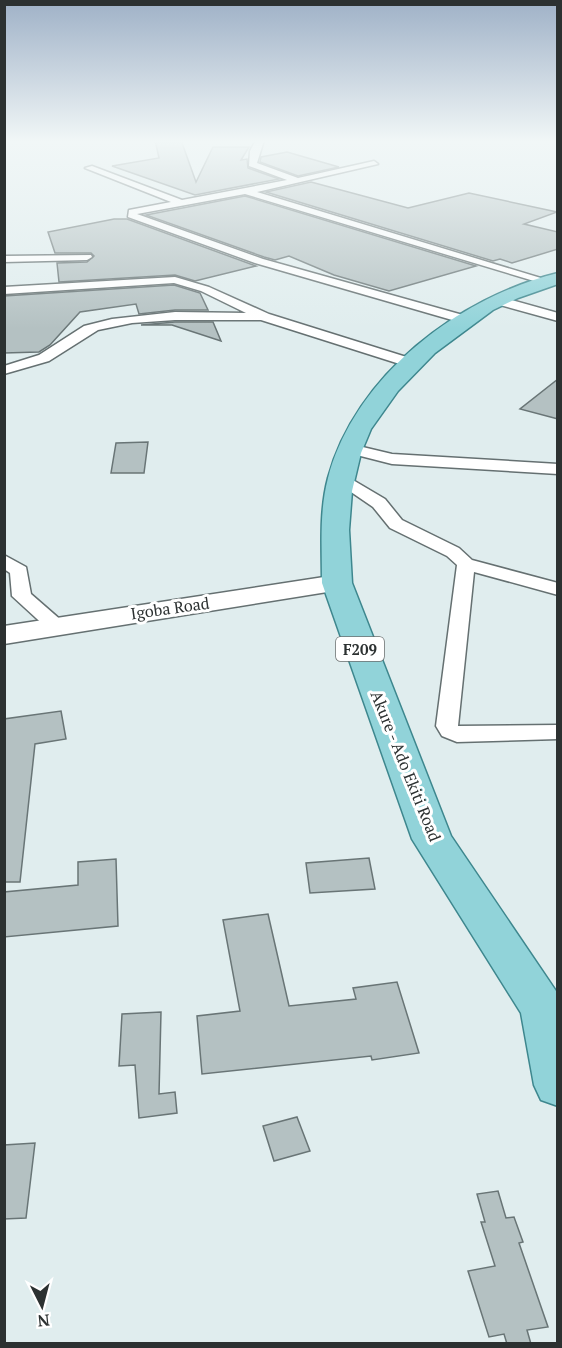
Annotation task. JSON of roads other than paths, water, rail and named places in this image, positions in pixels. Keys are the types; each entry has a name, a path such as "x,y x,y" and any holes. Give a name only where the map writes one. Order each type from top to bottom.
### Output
{"main road":[{"name":"Akure - Ado Ekiti Road","path":"553,280 497,300 466,320 411,363 375,404 350,448 341,478 336,512 337,584 432,838 550,1009 558,1085"}],"street":[{"path":"171,203 130,213 248,258 466,320"},
{"path":"285,203 553,280"},
{"path":"4,259 87,257"},
{"path":"4,291 175,280 205,289 265,317 411,363"},
{"path":"497,300 558,317"},
{"path":"4,370 41,359 56,352 79,333 104,325 141,319 265,317"},
{"path":"350,448 392,459 558,469"},
{"path":"341,478 379,503 396,524 453,552 466,564 558,589"},
{"path":"4,560 19,571 22,596 55,625"},
{"path":"466,564 447,726 457,735 558,732"},
{"name":"Igoba Road","path":"4,635 55,625 337,584"}]}
